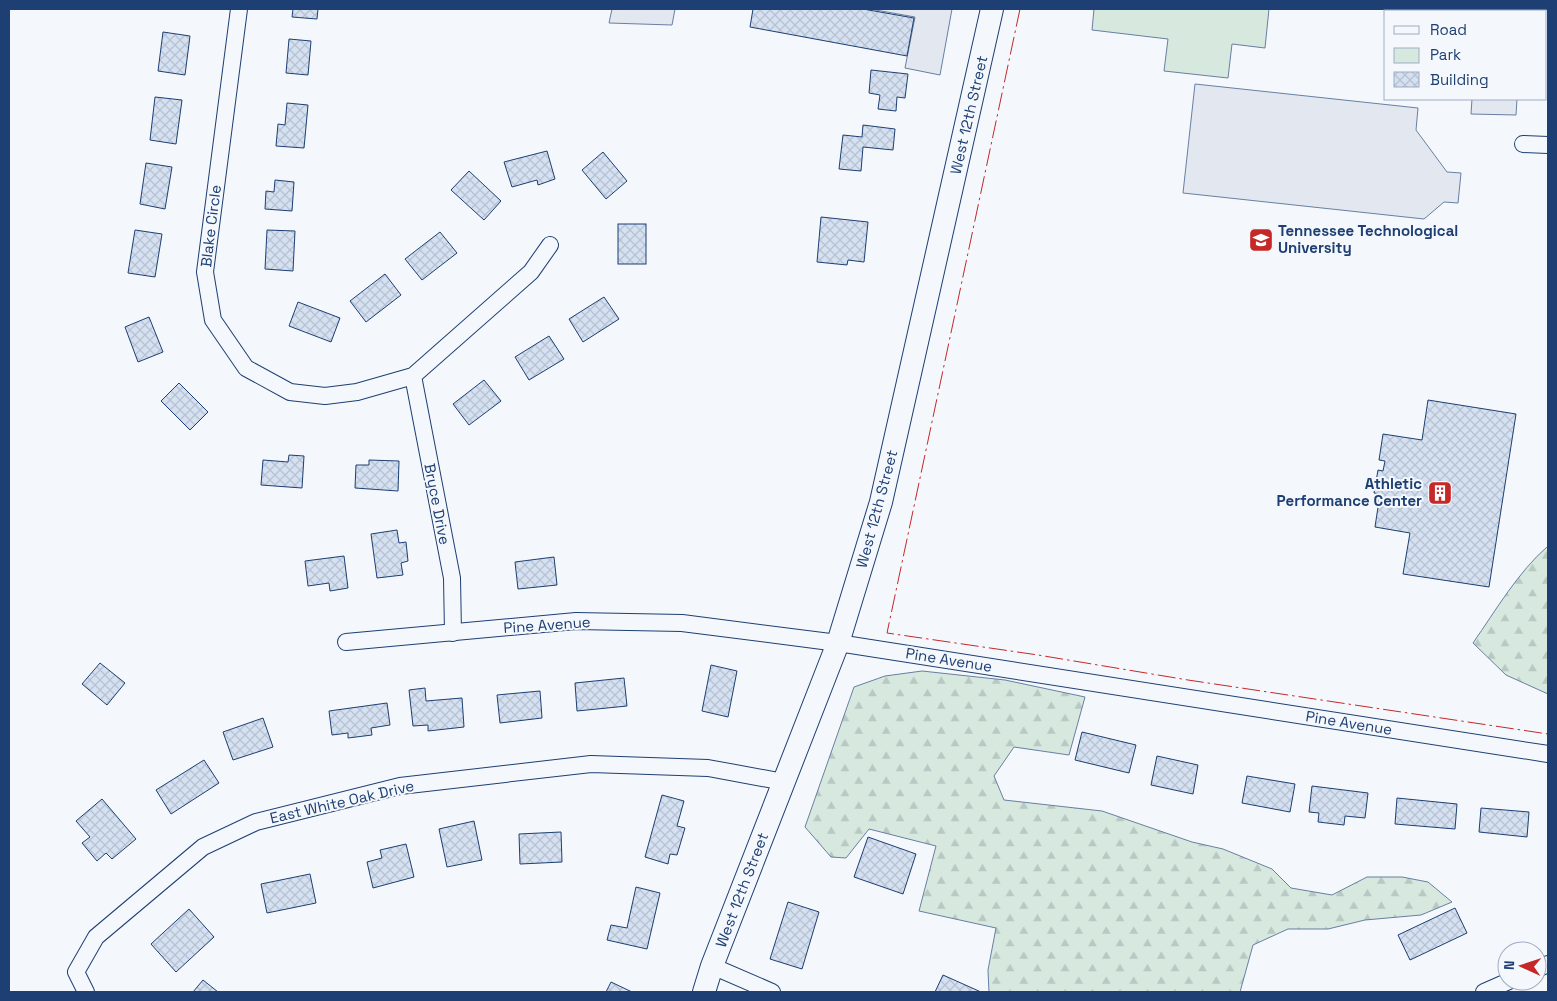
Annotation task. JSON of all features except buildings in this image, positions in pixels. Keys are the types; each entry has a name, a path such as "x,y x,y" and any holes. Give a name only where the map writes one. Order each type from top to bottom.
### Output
{"main road":[{"name":"West 12th Street","path":"704,992 712,966 838,643 881,502 992,9"}],"street":[{"name":"Blake Circle","path":"239,9 205,272 213,320 246,368 290,392 325,396 357,392 413,376 531,272 550,245"},
{"path":"1523,144 1548,145"},
{"name":"Bryce Drive","path":"413,376 452,578 453,634"},
{"name":"Pine Avenue","path":"346,642 453,634 576,621 682,623 838,643 1548,754"},
{"name":"East White Oak Drive","path":"86,992 76,972 96,938 203,847 256,822 400,786 591,764 708,768 784,782"},
{"path":"712,966 772,992"},
{"path":"1484,992 1497,986"}],"green space":[{"path":"1094,9 1269,9 1265,48 1232,44 1228,78 1164,71 1168,39 1092,30"},
{"path":"1548,546 1548,694 1506,675 1473,643 1517,579"},
{"path":"922,671 1005,680 1085,697 1069,755 1014,747 994,776 1004,800 1102,811 1192,842 1223,849 1272,869 1291,888 1332,895 1367,877 1402,877 1428,882 1452,902 1421,915 1365,920 1328,929 1288,929 1253,945 1240,992 989,992 988,970 996,928 919,911 936,846 869,829 846,858 831,857 805,827 854,687 885,676"}],"shaded area":[{"path":"612,9 675,9 672,25 609,23"},
{"path":"870,9 952,9 940,75 905,68 915,17"},
{"path":"1480,9 1523,9 1523,10"},
{"path":"1195,84 1418,108 1416,130 1447,172 1461,173 1458,203 1444,202 1424,219 1183,193"},
{"path":"1472,100 1517,100 1516,115 1471,114"}],"power":[{"path":"1020,9 887,633 1548,734"}],"place":[{"name":"Tennessee Technological University","path":"1261,240"},
{"name":"Athletic Performance Center","path":"1440,493"}]}
